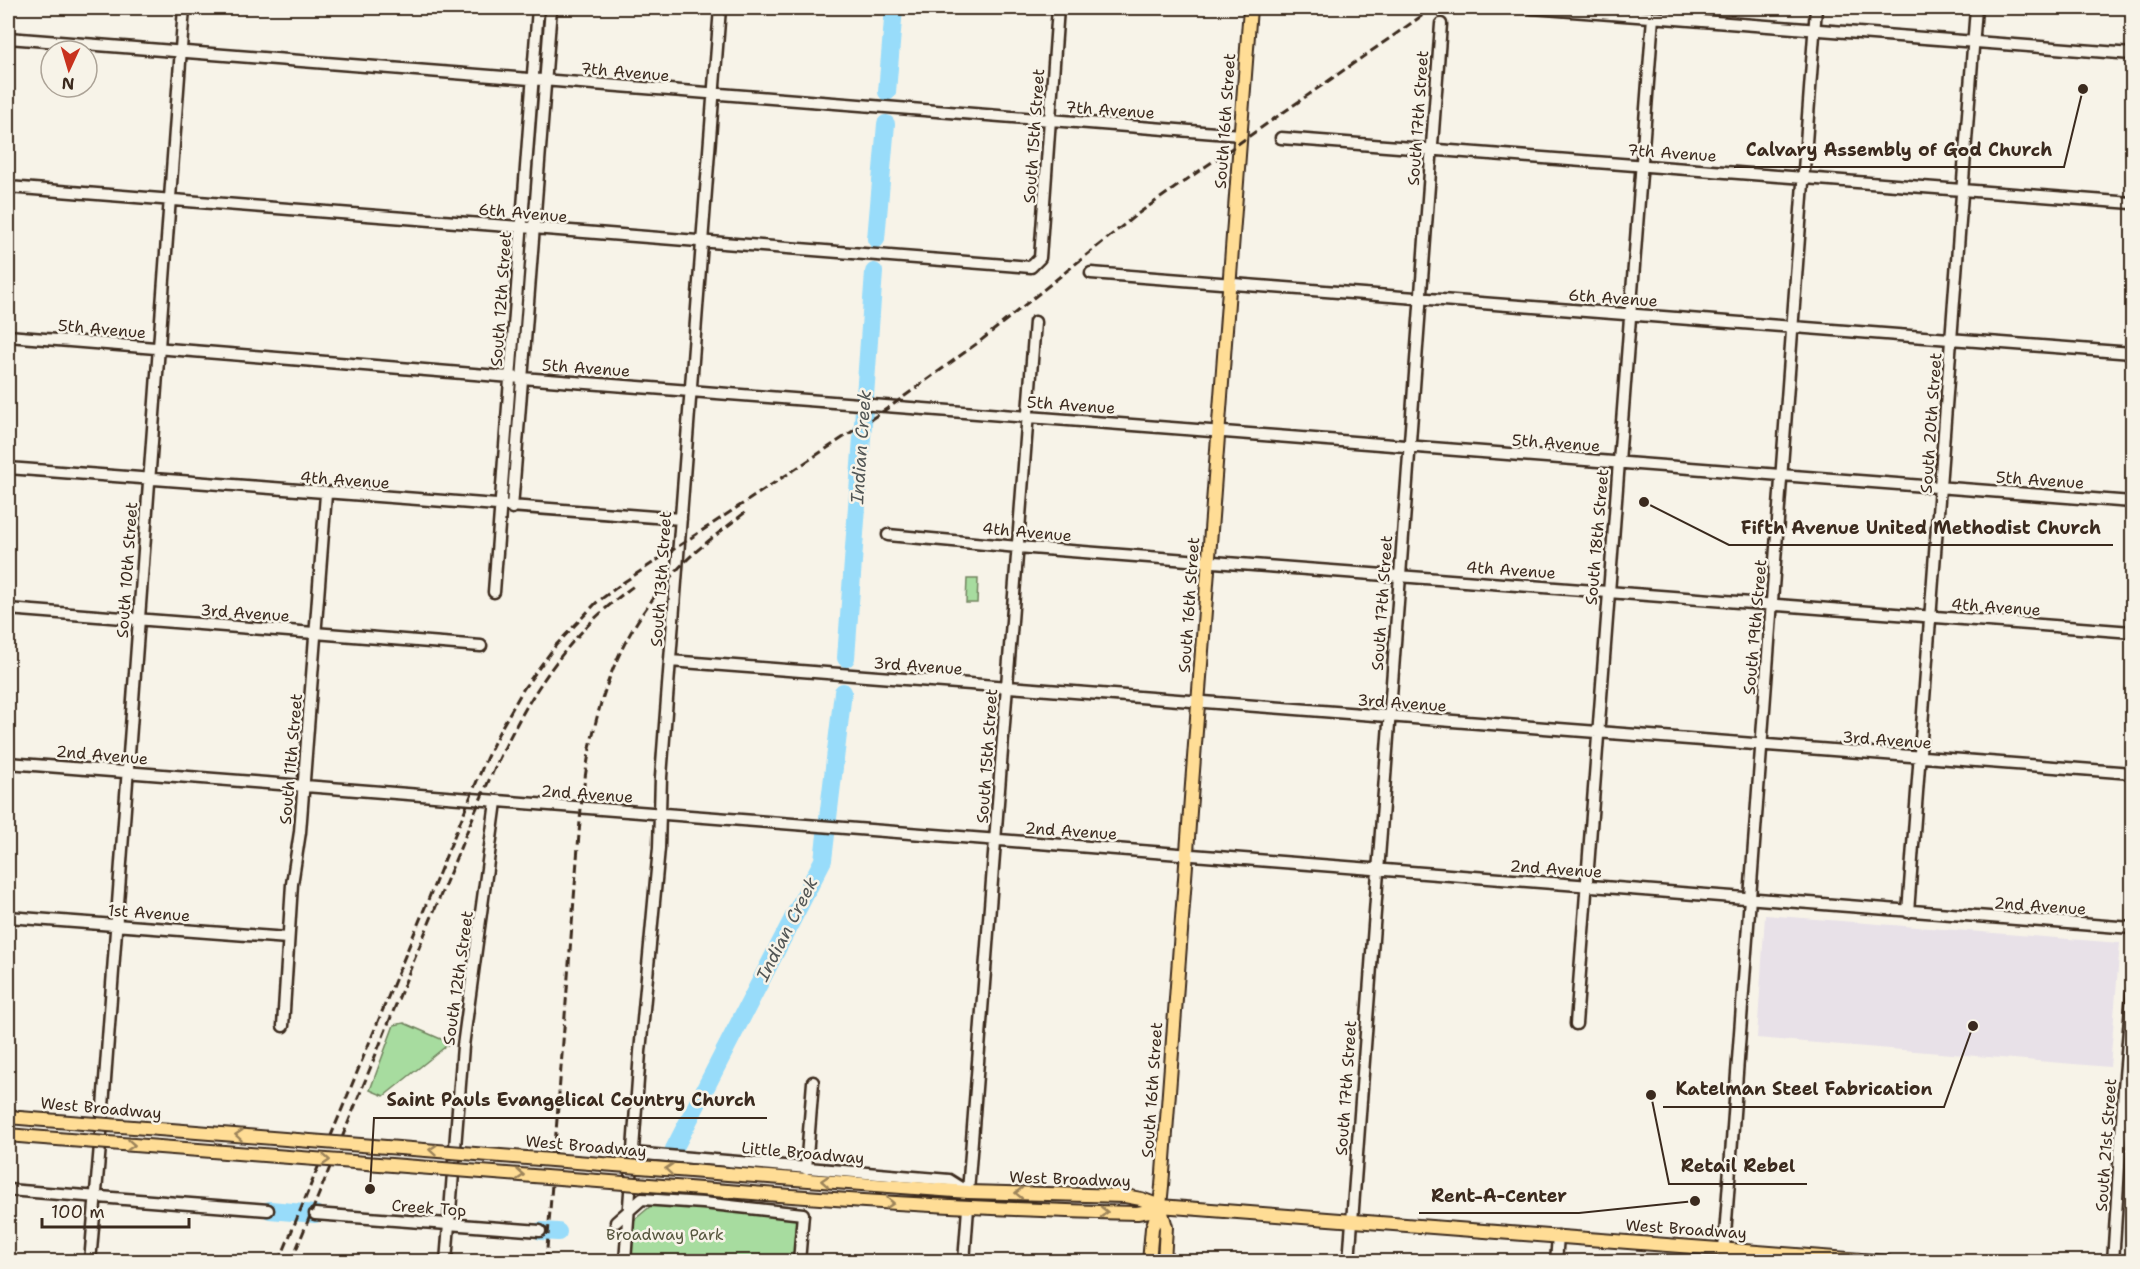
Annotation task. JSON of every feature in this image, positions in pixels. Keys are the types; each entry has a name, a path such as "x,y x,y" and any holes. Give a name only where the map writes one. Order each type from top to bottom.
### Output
{"main road":[{"name":"South 16th Street","path":"1160,1206 1250,8"},
{"name":"West Broadway","path":"8,1117 968,1192 1125,1196 1160,1206 1558,1236 1724,1255 1887,1262"},
{"name":"West Broadway","path":"8,1135 968,1208 1137,1213 1160,1206"},
{"path":"1149,1262 1153,1223 1160,1206"},
{"path":"1160,1206 1166,1227 1164,1262"}],"street":[{"name":"South 10th Street","path":"90,1262 184,8"},
{"name":"South 12th Street","path":"494,592 538,8"},
{"name":"South 12th Street","path":"512,508 551,8"},
{"name":"South 13th Street","path":"625,1262 720,8"},
{"name":"South 15th Street","path":"1035,265 1040,258 1058,8"},
{"path":"1532,8 2133,54"},
{"name":"South 19th Street","path":"1724,1255 1816,8"},
{"name":"South 20th Street","path":"1908,912 1976,8"},
{"name":"South 18th Street","path":"1576,1024 1653,17"},
{"name":"South 17th Street","path":"1349,1262 1441,24"},
{"name":"7th Avenue","path":"8,38 1240,135"},
{"name":"7th Avenue","path":"1281,138 2133,203"},
{"name":"6th Avenue","path":"8,187 1027,267 1035,265"},
{"name":"6th Avenue","path":"1090,273 2133,352"},
{"name":"South 15th Street","path":"968,1192 1035,322"},
{"name":"5th Avenue","path":"8,336 522,378 2133,502"},
{"name":"4th Avenue","path":"8,468 326,494 681,519"},
{"name":"South 11th Street","path":"283,1026 292,884 300,832 326,494"},
{"name":"4th Avenue","path":"888,535 2133,633"},
{"name":"3rd Avenue","path":"8,609 481,646"},
{"name":"3rd Avenue","path":"670,661 2133,773"},
{"name":"2nd Avenue","path":"8,763 2133,928"},
{"name":"South 12th Street","path":"446,1262 463,1046 496,802"},
{"name":"1st Avenue","path":"8,917 288,938"},
{"name":"South 21st Street","path":"2113,1262 2124,1088 2133,994"},
{"path":"806,1169 813,1082"},
{"name":"Little Broadway","path":"632,1153 950,1180 968,1192"},
{"path":"8,1190 268,1210"},
{"path":"616,1222 642,1199 803,1214 799,1262"},
{"path":"964,1262 968,1208"},
{"name":"Creek Top","path":"315,1214 540,1231"},
{"path":"1557,1262 1558,1236"}],"shaded area":[{"path":"1765,915 2120,943 2110,1067 1757,1038"}],"green space":[{"path":"967,579 978,579 977,603 966,603"},
{"path":"404,1023 450,1043 384,1096 370,1090 394,1025"},
{"name":"Broadway Park","path":"652,1205 797,1215 793,1261 631,1262 634,1220"}],"waterway":[{"name":"Indian Creek","path":"887,92 894,8"},
{"name":"Indian Creek","path":"876,239 886,124"},
{"name":"Indian Creek","path":"846,658 874,272"},
{"name":"Indian Creek","path":"674,1149 823,860 843,692"},
{"name":"Indian Creek","path":"270,1210 315,1214"},
{"name":"Indian Creek","path":"541,1231 558,1232"}],"railway":[{"path":"279,1262 486,759 524,688 556,645 596,603 624,582 891,406 979,342 1136,215 1433,8"},
{"path":"546,1262 581,808 591,742 599,711 608,681 621,652 654,597 693,554 747,511"},
{"path":"291,1262 475,812 505,747 521,716 559,659 606,608 635,585"}],"place":[{"name":"Calvary Assembly of God Church","path":"2083,89"},
{"name":"Fifth Avenue United Methodist Church","path":"1644,502"},
{"name":"Katelman Steel Fabrication","path":"1973,1026"},
{"name":"Retail Rebel","path":"1651,1095"},
{"name":"Saint Pauls Evangelical Country Church","path":"370,1189"},
{"name":"Rent-A-Center","path":"1695,1201"}]}
